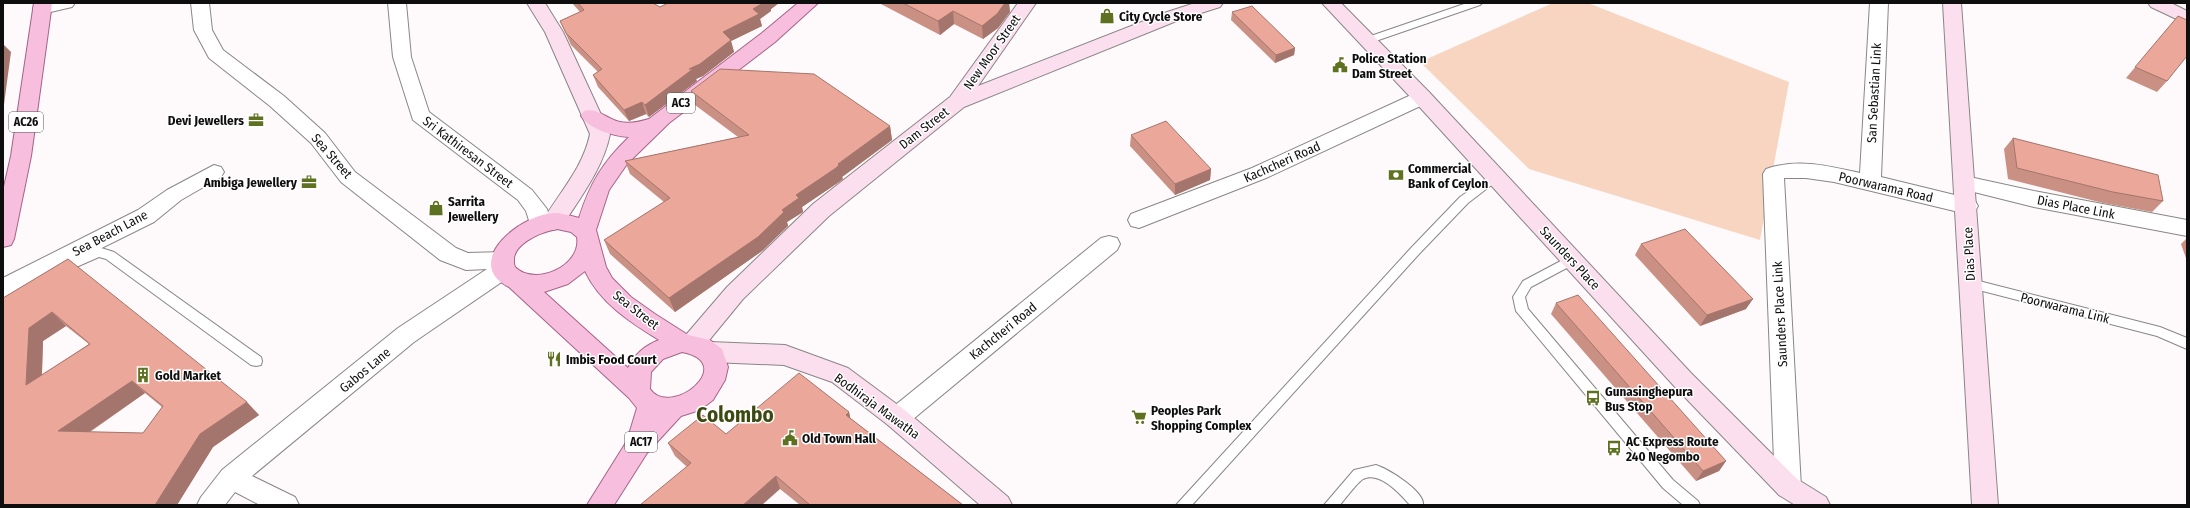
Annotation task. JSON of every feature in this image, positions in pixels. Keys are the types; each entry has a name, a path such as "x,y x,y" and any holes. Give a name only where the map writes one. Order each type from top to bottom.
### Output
{"main road":[{"name":"AC3","path":"587,239 601,184 620,157 655,124 698,89 785,25 809,3"},
{"name":"AC26","path":"3,239 21,156 42,5"},
{"path":"592,116 607,127 624,130 638,130 655,124"},
{"path":"568,222 587,239 587,256 579,265 557,280 543,284 530,284 508,270 512,242 521,234 547,223 568,222"},
{"name":"Sea Street","path":"587,239 598,274 612,293 632,310 695,346"},
{"path":"508,270 653,401 686,405 698,398 708,390 715,380 717,370 716,360 695,346 663,348 642,364 637,373 653,401"},
{"name":"AC17","path":"600,505 638,445 653,401"}],"street":[{"path":"42,5 66,3"},
{"name":"Sea Street","path":"200,3 203,30 216,54 277,101 318,138 348,177 448,254 466,262 508,270"},
{"name":"Sri Kathiresan Street","path":"398,3 402,57 420,115 525,195 547,223"},
{"path":"536,3 554,32 600,134 599,143 572,193 547,223"},
{"name":"New Moor Street","path":"958,102 1027,3"},
{"name":"Dam Street","path":"695,346 735,293 821,210 958,102 1173,16 1214,3"},
{"name":"Saunders Place","path":"1331,3 1366,41 1422,97 1494,177 1683,380 1788,487 1817,505"},
{"name":"San Sebastian Link","path":"1870,182 1879,3"},
{"name":"Dias Place","path":"1952,3 1985,505"},
{"path":"2157,3 2187,18"},
{"name":"Kachcheri Road","path":"1139,220 1259,173 1422,97"},
{"name":"Saunders Place Link","path":"1788,487 1773,174 1781,169 1804,170"},
{"name":"Poorwarama Road","path":"1804,170 1870,182 1966,206"},
{"name":"Sea Beach Lane","path":"3,288 146,216 174,195 214,172"},
{"name":"Dias Place Link","path":"1965,183 2034,199 2187,228"},
{"name":"Kachcheri Road","path":"897,418 1109,244"},
{"name":"Gabos Lane","path":"210,505 231,478 406,335 508,270"},
{"name":"Bodhiraja Mawatha","path":"695,346 785,355 840,375 897,418 999,505"},
{"path":"231,478 286,505"}],"lane":[{"path":"1366,41 1477,3"},
{"path":"1183,505 1437,228 1464,200 1494,177"},
{"path":"3,297 98,252 110,255 256,362"},
{"path":"1572,260 1527,284 1519,297 1522,311 1668,484 1693,505"},
{"name":"Poorwarama Link","path":"1971,284 2160,332 2187,344"},
{"path":"1331,505 1359,474 1376,470 1399,484 1417,504"}],"shaded area":[{"path":"1553,3 1588,3 1789,82 1760,240 1529,169 1420,62"}],"building":[{"path":"578,3 653,3 660,7 668,3 763,3 753,9 759,14 723,32 731,40 700,64 689,69 693,69 645,105 642,102 624,110 593,75 602,69 566,33 560,21 584,10"},
{"path":"903,3 1005,3 997,14 982,26 953,11 938,21"},
{"path":"1252,6 1295,48 1276,55 1232,12"},
{"path":"2178,16 2187,20 2187,56 2167,81 2135,67"},
{"path":"720,69 814,74 890,126 838,164 839,165 836,168 796,195 799,198 782,210 784,212 758,237 669,298 604,240 670,198 625,161 749,135 691,91"},
{"path":"1166,121 1211,169 1175,184 1131,135"},
{"path":"2013,138 2158,175 2163,201 2113,192 2017,168"},
{"path":"1685,229 1753,299 1707,315 1641,244"},
{"name":"Gold Market","path":"68,259 247,402 200,434 155,505 3,505 3,298","holes":["52,312 90,344 26,385 29,328","132,381 163,406 143,433 58,431"]},
{"path":"1578,295 1726,461 1703,471 1556,303"},
{"path":"799,373 849,412 846,415 963,505 810,505 776,476 743,505 640,505 691,463 668,443 703,415 726,434"}],"place":[{"name":"City Cycle Store","path":"1107,16"},
{"name":"Police Station Dam Street","path":"1340,65"},
{"name":"Devi Jewellers","path":"256,120"},
{"name":"Commercial Bank of Ceylon","path":"1396,175"},
{"name":"Ambiga Jewellery","path":"309,182"},
{"name":"Sarrita Jewellery","path":"436,208"},
{"name":"Imbis Food Court","path":"554,359"},
{"name":"Gold Market","path":"143,375"},
{"name":"Gunasinghepura Bus Stop","path":"1593,398"},
{"name":"Peoples Park Shopping Complex","path":"1139,417"},
{"name":"Old Town Hall","path":"790,438"},
{"name":"AC Express Route 240 Negombo","path":"1614,448"}],"district":[{"name":"Colombo","path":"735,415"}]}
